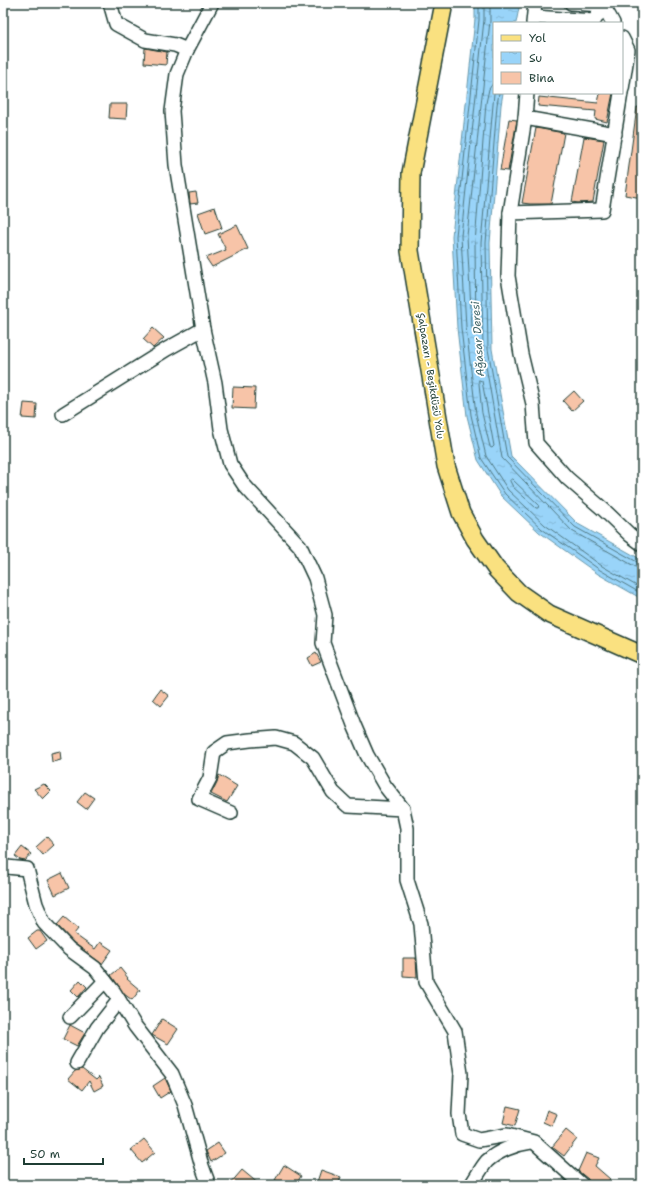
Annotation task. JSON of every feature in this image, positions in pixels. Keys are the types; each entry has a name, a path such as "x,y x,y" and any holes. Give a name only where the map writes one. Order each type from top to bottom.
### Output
{"main road":[{"name":"Şalpazarı - Beşikdüzü Yolu","path":"444,3 411,173 410,251 448,473 461,513 475,539 496,569 519,593 549,614 642,655"}],"street":[{"path":"110,3 116,24 145,40 175,45 187,50"},
{"path":"212,3 187,50 177,74 172,111 176,165 203,329 216,383 221,429 230,464 244,485 300,546 315,578 325,615 323,643 354,725 385,786 403,809 407,828 407,880 421,924 426,982 455,1031 460,1074 459,1114 462,1134 479,1140 507,1135 534,1142 582,1185"},
{"path":"535,3 534,20 594,21 603,4"},
{"path":"571,3 603,4"},
{"path":"603,4 612,22"},
{"path":"623,40 628,50 623,83"},
{"path":"527,94 525,118 510,213 508,276 521,354 534,404 536,443 567,478 604,510 630,536 642,544"},
{"path":"510,213 602,210 621,94"},
{"path":"525,118 615,134"},
{"path":"63,414 167,349 203,329"},
{"path":"231,813 199,799 210,778 214,752 227,743 276,738 294,743 313,758 333,792 348,806 403,809"},
{"path":"7,867 27,869 36,904 44,923 69,949 95,968 119,1000 135,1026 172,1074 185,1105 202,1166 209,1185"},
{"path":"70,1017 105,981"},
{"path":"77,1063 97,1028 119,1000"},
{"path":"471,1185 487,1161 520,1143 534,1142"}],"water":[{"name":"Ağasar Deresi","path":"475,3 520,3 516,22 493,22 493,94 503,94 490,243 492,349 511,456 578,524 642,560 642,599 598,574 539,532 501,496 478,460 467,416 457,328 452,236 475,19"}],"building":[{"path":"145,48 167,52 166,65 144,63"},
{"path":"600,94 613,94 607,122 595,119 596,111 538,106 539,97 598,103"},
{"path":"110,104 127,104 126,119 109,118"},
{"path":"637,107 642,108 642,198 625,195"},
{"path":"509,119 517,120 508,171 500,170"},
{"path":"536,128 564,133 551,204 522,203"},
{"path":"584,137 604,140 593,202 578,203 572,202"},
{"path":"196,192 198,203 190,204 189,193"},
{"path":"215,207 222,228 205,234 198,213"},
{"path":"237,225 248,249 212,267 206,258 226,250 218,234"},
{"path":"153,328 164,338 153,348 143,339"},
{"path":"233,387 255,388 254,409 232,408"},
{"path":"574,391 583,401 572,411 563,401"},
{"path":"24,403 37,404 36,419 22,418"},
{"path":"316,653 321,662 312,666 308,658"},
{"path":"160,689 169,696 161,706 153,699"},
{"path":"60,751 61,760 52,762 51,753"},
{"path":"219,775 237,786 227,802 211,794"},
{"path":"44,784 51,791 43,799 34,789"},
{"path":"85,792 94,798 86,809 77,802"},
{"path":"47,837 54,845 43,855 36,847"},
{"path":"22,847 31,854 25,861 20,860 15,856"},
{"path":"62,873 69,888 55,895 48,880"},
{"path":"64,917 78,929 74,934 95,949 100,942 112,950 102,964 74,943 57,925"},
{"path":"37,931 40,931 47,941 36,949 28,938"},
{"path":"403,958 416,958 417,977 403,976"},
{"path":"120,968 128,978 127,979 140,990 132,1000 124,994 111,975"},
{"path":"80,980 87,987 78,997 71,990"},
{"path":"162,1019 178,1029 168,1044 152,1035"},
{"path":"70,1025 85,1033 77,1046 63,1039"},
{"path":"82,1069 96,1080 99,1077 103,1086 94,1091 89,1081 82,1090 68,1079 75,1071"},
{"path":"165,1078 171,1091 160,1098 153,1086"},
{"path":"507,1106 520,1109 515,1126 503,1123"},
{"path":"547,1110 557,1114 552,1126 543,1122"},
{"path":"566,1130 577,1139 564,1156 552,1147"},
{"path":"144,1139 155,1152 142,1163 131,1150"},
{"path":"218,1143 225,1153 211,1162 206,1151"},
{"path":"586,1153 599,1158 595,1166 610,1179 605,1185 590,1185 588,1179 578,1171"},
{"path":"284,1165 301,1176 296,1185 283,1185 275,1180"},
{"path":"242,1170 260,1185 229,1185"},
{"path":"321,1170 341,1177 338,1185 316,1185"}]}
